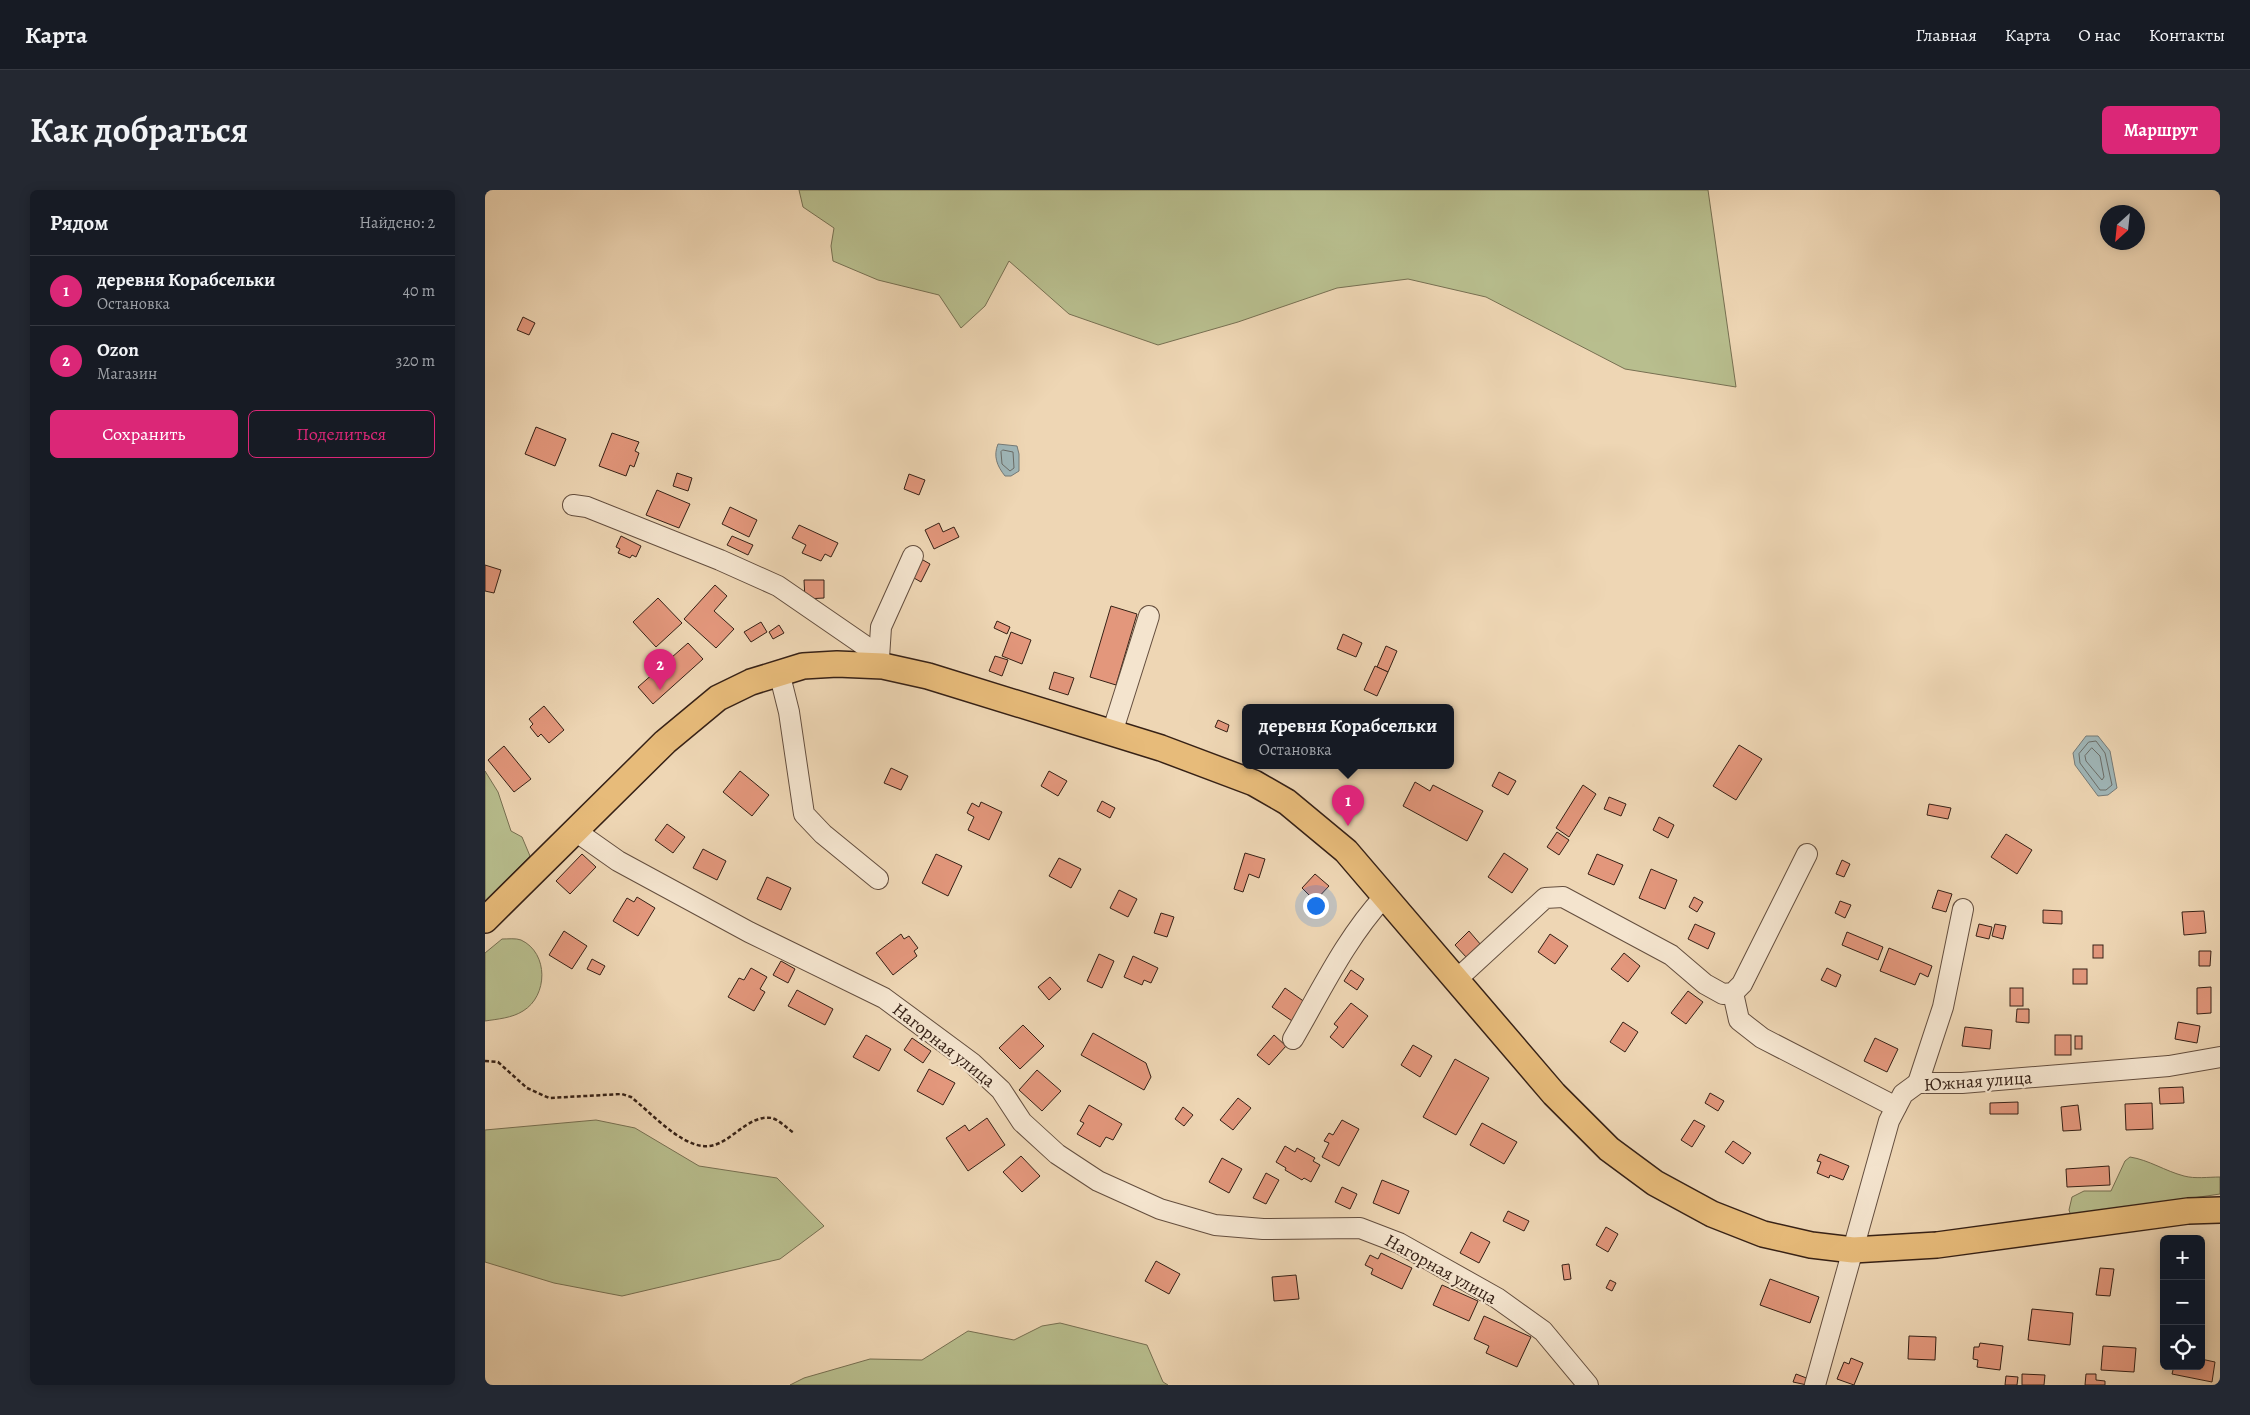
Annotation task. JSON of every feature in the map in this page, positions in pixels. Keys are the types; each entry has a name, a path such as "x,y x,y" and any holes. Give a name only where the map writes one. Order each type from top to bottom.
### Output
{"main road":[{"path":"485,920 573,830 665,742 718,698 751,682 803,666 881,662 1112,733 1221,769 1254,783 1287,802 1346,851 1455,981 1560,1100 1609,1149 1655,1183 1712,1214 1763,1234 1811,1246 1853,1250 1937,1245 2188,1211 2220,1210"}],"street":[{"path":"573,505 587,507 720,560 778,586 871,650 881,662"},
{"path":"881,662 881,627 913,556"},
{"path":"1112,733 1149,616"},
{"path":"779,672 789,712 804,814 823,834 879,879"},
{"name":"Нагорная улица","path":"573,830 618,861 749,932 885,998 972,1063 1001,1090 1022,1122 1057,1154 1098,1181 1161,1209 1215,1225 1263,1229 1360,1228 1399,1243 1497,1298 1543,1330 1588,1385"},
{"path":"1455,981 1545,898 1553,896 1563,897 1671,955 1705,984 1723,994 1733,993 1742,984 1807,854"},
{"path":"1293,1039 1340,957 1369,913 1384,897"},
{"path":"1918,1083 1943,1007 1963,909"},
{"path":"1733,993 1739,1020 1762,1038 1896,1107"},
{"name":"Южная улица","path":"1815,1385 1889,1121 1903,1094 1918,1083 1962,1083 2169,1066 2220,1057"}],"path":[{"path":"485,1061 498,1062 527,1088 549,1098 622,1094 631,1097 686,1142 703,1146 719,1145 731,1134 760,1119 773,1118 794,1133"}],"green space":[{"path":"799,190 1708,190 1736,387 1625,369 1486,297 1408,279 1337,288 1238,322 1158,345 1069,314 1009,261 985,306 961,328 939,295 878,280 833,261 831,246 834,228 803,207"},
{"path":"485,771 498,792 511,831 522,837 530,856 485,901"},
{"path":"502,939 519,939 530,946 537,954 541,964 541,985 531,1004 523,1011 510,1017 485,1021 485,953"},
{"path":"596,1120 635,1128 699,1166 777,1178 824,1226 780,1259 622,1296 554,1283 485,1262 485,1130"},
{"path":"2130,1157 2184,1176 2197,1178 2220,1177 2220,1194 2071,1216 2069,1210 2072,1197 2084,1191 2111,1191 2125,1161"},
{"path":"1060,1323 1147,1345 1163,1382 1168,1385 790,1385 804,1378 870,1359 922,1360 968,1331 1014,1340 1042,1326"}],"water":[{"path":"998,444 1017,446 1019,471 1011,476 1005,476 998,465 996,453"},
{"path":"2086,736 2098,736 2110,751 2117,788 2108,795 2098,796 2075,765 2073,753"}],"building":[{"path":"523,317 535,323 529,335 517,330"},
{"path":"536,427 566,439 555,466 525,454"},
{"path":"612,433 639,442 635,451 639,453 634,467 630,465 626,476 599,466"},
{"path":"677,473 692,478 688,491 673,486"},
{"path":"909,474 925,480 919,495 904,489"},
{"path":"657,490 690,504 679,528 646,515"},
{"path":"730,507 757,520 749,537 722,524"},
{"path":"939,523 943,532 954,527 959,537 934,549 925,530"},
{"path":"799,525 838,543 831,557 825,554 821,561 802,553 806,545 792,538"},
{"path":"621,536 641,546 636,557 632,555 630,558 618,553 620,549 616,547"},
{"path":"732,536 753,545 748,555 727,545"},
{"path":"916,556 930,564 921,582 907,574"},
{"path":"485,565 501,570 494,593 485,591"},
{"path":"804,580 824,580 824,598 805,599"},
{"path":"715,585 727,596 714,611 734,629 716,648 684,619"},
{"path":"658,598 682,623 656,647 633,622"},
{"path":"1111,606 1137,614 1116,685 1090,677"},
{"path":"997,621 1010,627 1007,634 994,628"},
{"path":"761,622 767,632 751,642 744,632"},
{"path":"779,625 784,633 773,639 769,632"},
{"path":"1011,632 1031,640 1022,664 1002,656"},
{"path":"1343,634 1362,643 1356,657 1337,649"},
{"path":"688,643 703,659 653,704 638,687"},
{"path":"1386,646 1397,651 1388,672 1377,667"},
{"path":"995,656 1008,660 1002,676 989,671"},
{"path":"1375,666 1388,672 1377,696 1364,690"},
{"path":"1054,672 1074,678 1068,695 1049,689"},
{"path":"544,706 564,730 549,743 541,734 538,737 530,727 533,724 529,719"},
{"path":"1218,720 1229,725 1227,732 1215,727"},
{"path":"1739,745 1762,759 1736,800 1713,786"},
{"path":"504,746 531,779 514,792 488,760"},
{"path":"891,768 908,776 901,790 884,783"},
{"path":"740,771 769,795 752,816 723,792"},
{"path":"1049,771 1067,781 1058,796 1041,786"},
{"path":"1499,772 1516,781 1508,795 1492,786"},
{"path":"1415,782 1430,791 1433,785 1483,811 1467,841 1403,806"},
{"path":"1583,785 1596,794 1569,837 1556,828"},
{"path":"1609,797 1626,804 1621,816 1604,809"},
{"path":"1102,801 1115,808 1110,818 1097,811"},
{"path":"981,802 1002,812 989,840 968,830 974,817 967,813 972,803 979,807"},
{"path":"1929,804 1951,808 1948,819 1927,815"},
{"path":"1659,817 1674,825 1668,838 1653,830"},
{"path":"667,824 685,837 673,853 655,840"},
{"path":"1557,832 1569,840 1559,855 1547,847"},
{"path":"2006,834 2032,850 2017,874 1991,857"},
{"path":"703,849 726,861 717,880 693,868"},
{"path":"1245,853 1265,859 1259,878 1249,874 1243,892 1234,889"},
{"path":"1504,853 1528,869 1512,893 1488,877"},
{"path":"582,854 596,867 570,894 556,881"},
{"path":"936,854 962,866 948,896 922,883"},
{"path":"1597,854 1623,865 1614,885 1588,874"},
{"path":"1059,858 1081,869 1071,888 1049,876"},
{"path":"1842,860 1850,864 1844,877 1836,874"},
{"path":"1651,869 1677,880 1665,909 1639,898"},
{"path":"1315,874 1329,886 1315,901 1302,888"},
{"path":"767,877 791,888 781,910 757,899"},
{"path":"1119,890 1137,899 1128,917 1110,908"},
{"path":"1938,890 1952,894 1946,912 1932,908"},
{"path":"637,897 655,908 638,936 613,921 627,898 634,902"},
{"path":"1694,897 1703,902 1697,912 1689,907"},
{"path":"1840,901 1851,905 1845,918 1835,913"},
{"path":"2043,910 2062,911 2062,924 2043,923"},
{"path":"2204,911 2206,933 2184,935 2182,912"},
{"path":"1161,913 1174,917 1167,937 1154,933"},
{"path":"1695,924 1715,933 1708,949 1688,939"},
{"path":"1979,924 1992,927 1989,939 1976,936"},
{"path":"1995,924 2006,926 2003,939 1992,936"},
{"path":"564,931 587,946 572,969 549,955"},
{"path":"1469,931 1481,945 1467,958 1455,945"},
{"path":"1847,932 1883,947 1878,960 1842,945"},
{"path":"901,934 904,939 909,936 918,948 914,951 917,956 893,975 876,953"},
{"path":"1550,934 1568,946 1555,964 1538,952"},
{"path":"2093,945 2103,945 2103,958 2093,958"},
{"path":"1889,948 1932,966 1928,977 1920,973 1915,985 1880,971"},
{"path":"2199,951 2211,951 2210,966 2199,966"},
{"path":"1624,953 1640,966 1628,982 1611,969"},
{"path":"1099,954 1114,961 1102,988 1087,981"},
{"path":"1133,956 1158,968 1151,983 1144,980 1142,985 1124,977"},
{"path":"592,959 605,966 600,975 587,969"},
{"path":"781,961 795,969 788,983 773,975"},
{"path":"751,968 767,977 760,989 765,992 754,1011 728,997 739,978 744,980"},
{"path":"1827,968 1841,975 1836,987 1821,980"},
{"path":"2073,969 2087,969 2087,984 2073,984"},
{"path":"1351,970 1364,979 1357,990 1344,981"},
{"path":"1050,977 1061,989 1049,1000 1038,987"},
{"path":"2211,987 2211,1013 2197,1014 2197,988"},
{"path":"1285,988 1309,1005 1295,1023 1272,1007"},
{"path":"2010,988 2023,988 2023,1006 2010,1006"},
{"path":"797,990 833,1009 825,1025 788,1006"},
{"path":"1688,991 1703,1002 1686,1024 1671,1013"},
{"path":"1351,1003 1368,1016 1343,1048 1330,1037 1338,1027 1334,1024"},
{"path":"2017,1009 2029,1009 2029,1023 2016,1022"},
{"path":"1623,1022 1638,1032 1625,1052 1610,1042"},
{"path":"2178,1022 2200,1026 2197,1043 2175,1039"},
{"path":"1023,1025 1044,1046 1020,1069 999,1048"},
{"path":"1965,1027 1992,1030 1990,1049 1962,1046"},
{"path":"1093,1033 1146,1063 1151,1077 1144,1090 1081,1055"},
{"path":"866,1035 891,1049 879,1071 853,1057"},
{"path":"1274,1035 1286,1046 1269,1065 1257,1055"},
{"path":"2055,1035 2071,1035 2071,1055 2055,1055"},
{"path":"2075,1036 2082,1036 2082,1049 2075,1049"},
{"path":"912,1038 931,1051 923,1063 904,1050"},
{"path":"1875,1038 1898,1049 1887,1072 1864,1061"},
{"path":"1413,1045 1432,1056 1420,1077 1401,1065"},
{"path":"1455,1059 1489,1078 1456,1135 1423,1117"},
{"path":"929,1069 955,1083 943,1105 917,1091"},
{"path":"1037,1070 1061,1091 1042,1111 1019,1090"},
{"path":"2183,1087 2184,1103 2160,1104 2159,1088"},
{"path":"1710,1093 1724,1101 1718,1111 1705,1103"},
{"path":"1238,1098 1251,1108 1233,1130 1220,1120"},
{"path":"2018,1102 2018,1114 1990,1114 1990,1103"},
{"path":"2152,1103 2153,1129 2126,1130 2125,1104"},
{"path":"1089,1105 1122,1124 1113,1140 1106,1137 1100,1147 1077,1134 1084,1123 1080,1121"},
{"path":"2078,1105 2081,1130 2063,1131 2061,1107"},
{"path":"1183,1107 1193,1115 1184,1126 1175,1119"},
{"path":"987,1118 1005,1145 968,1171 946,1138 965,1125 969,1131"},
{"path":"1342,1120 1359,1129 1339,1166 1322,1157 1329,1143 1324,1141 1329,1133 1333,1135"},
{"path":"1694,1120 1705,1126 1692,1147 1681,1140"},
{"path":"1482,1123 1517,1142 1504,1164 1470,1145"},
{"path":"1733,1141 1751,1153 1743,1164 1725,1152"},
{"path":"1285,1146 1295,1152 1297,1148 1315,1158 1313,1161 1320,1165 1311,1182 1304,1178 1302,1180 1276,1162"},
{"path":"1820,1154 1849,1166 1843,1180 1830,1175 1829,1178 1817,1173 1821,1162 1817,1161"},
{"path":"1021,1156 1040,1176 1022,1192 1003,1172"},
{"path":"1222,1158 1242,1169 1229,1193 1209,1182"},
{"path":"2109,1166 2110,1185 2067,1187 2066,1169"},
{"path":"1266,1173 1279,1180 1266,1204 1253,1198"},
{"path":"1382,1180 1409,1191 1399,1214 1373,1203"},
{"path":"1342,1187 1357,1194 1350,1209 1335,1202"},
{"path":"1508,1211 1529,1221 1524,1231 1503,1221"},
{"path":"1606,1227 1618,1234 1608,1252 1596,1245"},
{"path":"1471,1232 1490,1242 1479,1263 1460,1253"},
{"path":"1381,1253 1412,1268 1402,1289 1371,1274 1373,1269 1365,1265 1370,1255 1378,1259"},
{"path":"1156,1261 1180,1274 1169,1294 1145,1281"},
{"path":"1569,1264 1571,1279 1564,1280 1562,1265"},
{"path":"2100,1268 2114,1269 2110,1296 2096,1295"},
{"path":"1296,1275 1299,1299 1274,1301 1272,1277"},
{"path":"1770,1279 1819,1297 1810,1323 1760,1305"},
{"path":"1610,1280 1616,1283 1612,1291 1606,1288"},
{"path":"1442,1285 1478,1301 1469,1321 1433,1305"},
{"path":"2032,1309 2073,1313 2070,1345 2028,1340"},
{"path":"1484,1316 1531,1337 1517,1367 1486,1353 1489,1346 1474,1339"},
{"path":"1909,1336 1936,1337 1935,1360 1908,1359"},
{"path":"1980,1343 2003,1346 2000,1370 1977,1367 1978,1360 1973,1359 1974,1347 1979,1347"},
{"path":"2103,1346 2136,1348 2134,1372 2101,1370"},
{"path":"1851,1358 1863,1363 1854,1385 1837,1379 1844,1362 1849,1364"},
{"path":"2205,1360 2215,1362 2212,1382 2172,1374 2173,1370 2205,1370"},
{"path":"1796,1374 1809,1379 1807,1385 1793,1382"},
{"path":"2022,1374 2045,1375 2044,1385 2022,1385"},
{"path":"2086,1374 2096,1374 2096,1380 2105,1381 2105,1385 2085,1385"},
{"path":"2006,1376 2018,1377 2017,1385 2005,1385"}],"place":[{"name":"Ozon","path":"660,690"},
{"name":"деревня Корабсельки","path":"1348,826"}]}
